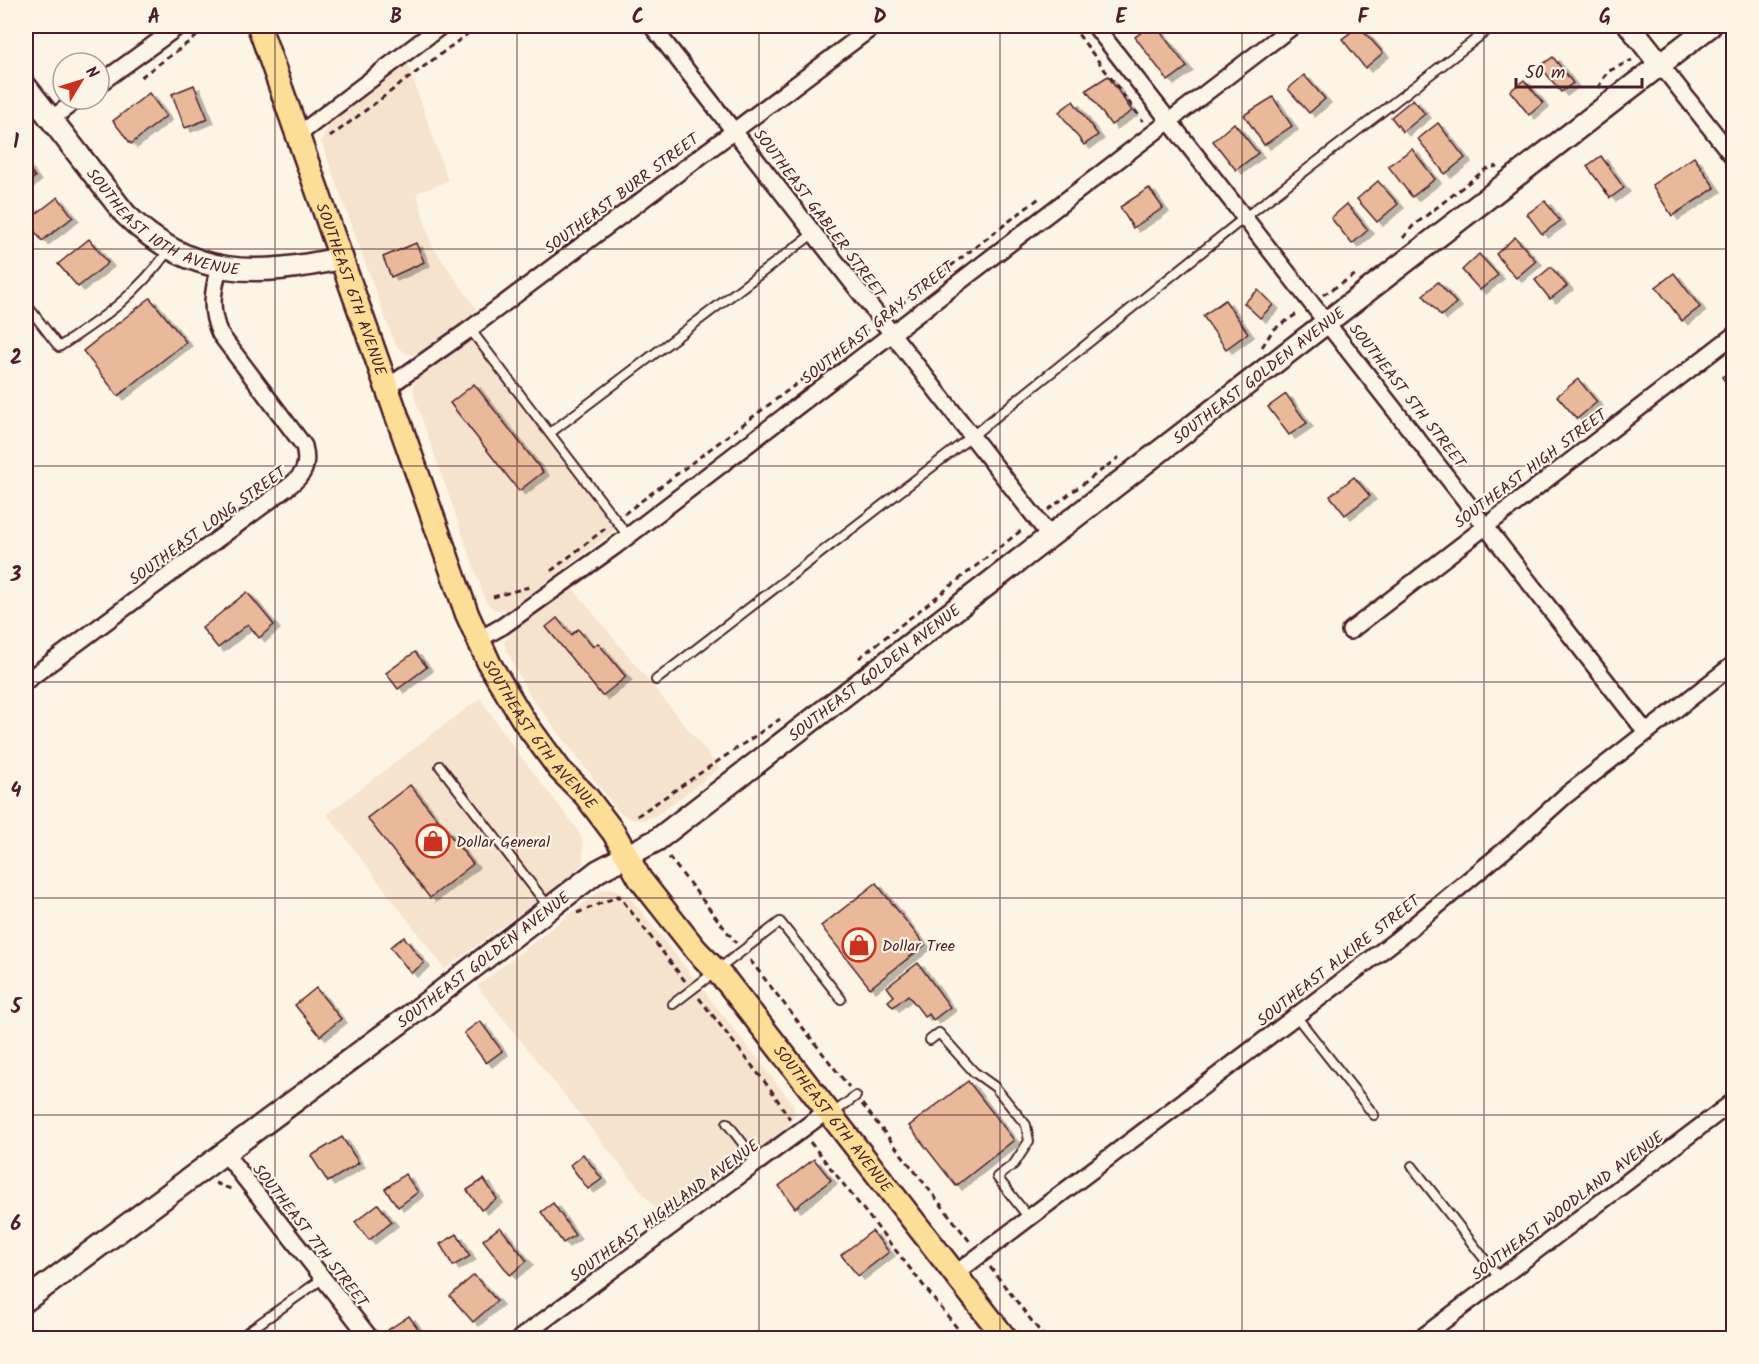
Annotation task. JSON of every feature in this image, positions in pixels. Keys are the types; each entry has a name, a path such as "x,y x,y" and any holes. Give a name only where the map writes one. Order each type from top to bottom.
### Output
{"main road":[{"name":"SOUTHEAST 6TH AVENUE","path":"259,26 478,640 505,695 560,770 586,796 614,833 640,879 829,1113 1005,1338"}],"street":[{"path":"111,75 180,26"},
{"path":"298,135 441,26"},
{"name":"SOUTHEAST BURR STREET","path":"388,387 470,329 874,26"},
{"name":"SOUTHEAST 5TH STREET","path":"1095,26 1486,524 1646,732"},
{"name":"SOUTHEAST GRAY STREET","path":"478,640 503,626 628,536 1293,26"},
{"path":"1630,26 1734,158"},
{"name":"SOUTHEAST GOLDEN AVENUE","path":"26,1300 424,1005 598,871 657,840 1042,527 1326,320 1710,26"},
{"name":"SOUTHEAST GABLER STREET","path":"655,27 879,321 1042,527"},
{"name":"SOUTHEAST 10TH AVENUE","path":"26,87 125,214 144,232 169,249 204,265 219,267 282,269 342,258"},
{"path":"51,119 62,111"},
{"name":"SOUTHEAST LONG STREET","path":"26,681 300,478 306,469 308,462 304,446 220,333 215,322 212,294 219,267"},
{"name":"SOUTHEAST HIGH STREET","path":"1350,630 1734,335"},
{"name":"SOUTHEAST ALKIRE STREET","path":"955,1274 1395,940 1512,844 1565,796 1734,664"},
{"name":"SOUTHEAST WOODLAND AVENUE","path":"1421,1338 1734,1101"},
{"name":"SOUTHEAST HIGHLAND AVENUE","path":"520,1338 829,1113"},
{"name":"SOUTHEAST 7TH STREET","path":"225,1152 370,1338"}],"lane":[{"path":"656,680 972,436 1244,218 1493,26"},
{"path":"550,433 814,233"},
{"path":"26,304 59,347 116,309 156,268 169,249"},
{"path":"470,329 628,536"},
{"path":"440,766 549,907"},
{"path":"673,1004 780,922 842,999"},
{"path":"1296,1016 1374,1115"},
{"path":"930,1040 939,1033 974,1072 995,1087 1026,1125 1029,1141 1014,1164 997,1177 1029,1218"},
{"path":"829,1113 856,1096"},
{"path":"727,1123 758,1163"},
{"path":"1412,1166 1500,1279"},
{"path":"239,1338 322,1279"}],"path":[{"path":"141,77 211,26"},
{"path":"330,137 478,26"},
{"path":"1072,26 1143,119 1145,125"},
{"path":"1594,97 1607,72 1632,60"},
{"path":"1133,127 1143,119"},
{"path":"1401,241 1413,226 1486,169 1505,164"},
{"path":"549,572 1049,191"},
{"path":"1258,353 1274,330 1367,266"},
{"path":"851,664 1042,527 1119,457"},
{"path":"493,597 531,586"},
{"path":"637,816 787,715"},
{"path":"669,856 1045,1338"}],"shaded area":[{"path":"408,64 448,181 417,193 431,244 477,310 418,355 406,354 395,345 321,141 329,124"},
{"path":"472,337 619,527 515,606 506,610 494,610 486,602 414,396 413,386 419,378"},
{"path":"571,586 720,768 657,815 644,820 632,820 618,811 529,694 506,650 504,642 510,634"},
{"path":"480,698 509,741 578,830 583,842 583,862 574,874 445,969 327,814"},
{"path":"612,888 633,901 793,1104 795,1114 785,1132 666,1222 477,986 601,890"}],"building":[{"path":"1150,26 1156,26 1187,67 1168,81 1135,37"},
{"path":"1359,26 1383,53 1365,68 1342,39"},
{"path":"1553,57 1573,83 1561,92 1540,66"},
{"path":"1304,75 1325,99 1309,113 1288,89"},
{"path":"1108,76 1132,111 1111,125 1086,90"},
{"path":"1524,80 1543,103 1529,115 1510,91"},
{"path":"194,85 208,119 185,128 172,94"},
{"path":"149,93 166,116 131,144 113,121"},
{"path":"1273,97 1292,126 1264,145 1244,115"},
{"path":"1413,99 1425,114 1403,132 1391,117"},
{"path":"1073,101 1098,135 1084,145 1059,112"},
{"path":"1234,123 1258,153 1236,170 1213,141"},
{"path":"1438,123 1465,158 1445,174 1418,139"},
{"path":"1412,149 1435,179 1412,197 1388,166"},
{"path":"1601,156 1624,188 1610,198 1587,166"},
{"path":"1694,157 1715,188 1672,216 1652,185"},
{"path":"26,164 35,177 26,184"},
{"path":"1378,181 1398,204 1377,222 1357,199"},
{"path":"1149,188 1163,208 1133,228 1120,207"},
{"path":"58,197 73,217 42,241 27,221"},
{"path":"1545,201 1560,221 1542,234 1527,214"},
{"path":"1347,204 1368,230 1352,244 1331,218"},
{"path":"1515,237 1536,261 1516,278 1496,254"},
{"path":"89,239 108,263 78,287 58,264"},
{"path":"416,243 424,262 391,277 383,257"},
{"path":"1479,254 1498,275 1480,290 1462,270"},
{"path":"1551,267 1567,286 1550,299 1535,280"},
{"path":"1674,273 1700,307 1682,321 1656,287"},
{"path":"1438,282 1456,303 1441,316 1423,295"},
{"path":"1258,290 1273,305 1260,318 1244,303"},
{"path":"150,298 186,342 118,396 83,351"},
{"path":"1225,300 1248,333 1226,349 1203,316"},
{"path":"1734,369 1734,394 1722,377"},
{"path":"1578,379 1597,402 1577,419 1557,396"},
{"path":"474,384 543,472 519,491 450,403"},
{"path":"1286,394 1307,423 1289,435 1268,407"},
{"path":"1354,477 1370,496 1345,515 1330,496"},
{"path":"247,592 274,625 259,638 248,624 218,648 202,628"},
{"path":"557,618 571,635 578,629 593,647 598,643 626,677 602,696 546,627"},
{"path":"415,652 427,667 398,689 386,673"},
{"path":"410,785 473,864 430,898 367,818"},
{"path":"876,883 925,945 870,988 821,926"},
{"path":"404,937 424,963 411,973 390,947"},
{"path":"918,963 950,1007 933,1020 929,1014 925,1017 908,995 893,1007 888,1001 894,996 887,987"},
{"path":"316,988 341,1019 320,1036 295,1005"},
{"path":"480,1021 502,1051 486,1063 464,1033"},
{"path":"968,1081 1014,1140 956,1186 909,1126"},
{"path":"342,1137 359,1163 328,1182 311,1156"},
{"path":"583,1154 602,1179 588,1189 570,1165"},
{"path":"814,1159 831,1180 795,1208 779,1186"},
{"path":"405,1174 418,1192 398,1207 385,1189"},
{"path":"484,1179 497,1199 481,1210 467,1190"},
{"path":"553,1203 575,1235 563,1243 541,1212"},
{"path":"378,1204 392,1222 369,1240 355,1222"},
{"path":"500,1227 527,1261 510,1275 483,1240"},
{"path":"872,1231 889,1252 858,1276 841,1255"},
{"path":"457,1234 470,1256 453,1266 440,1244"},
{"path":"474,1275 497,1301 473,1322 450,1296"},
{"path":"409,1316 425,1338 393,1338 388,1330"}],"place":[{"name":"Dollar General","path":"433,841"},
{"name":"Dollar Tree","path":"859,945"}]}
